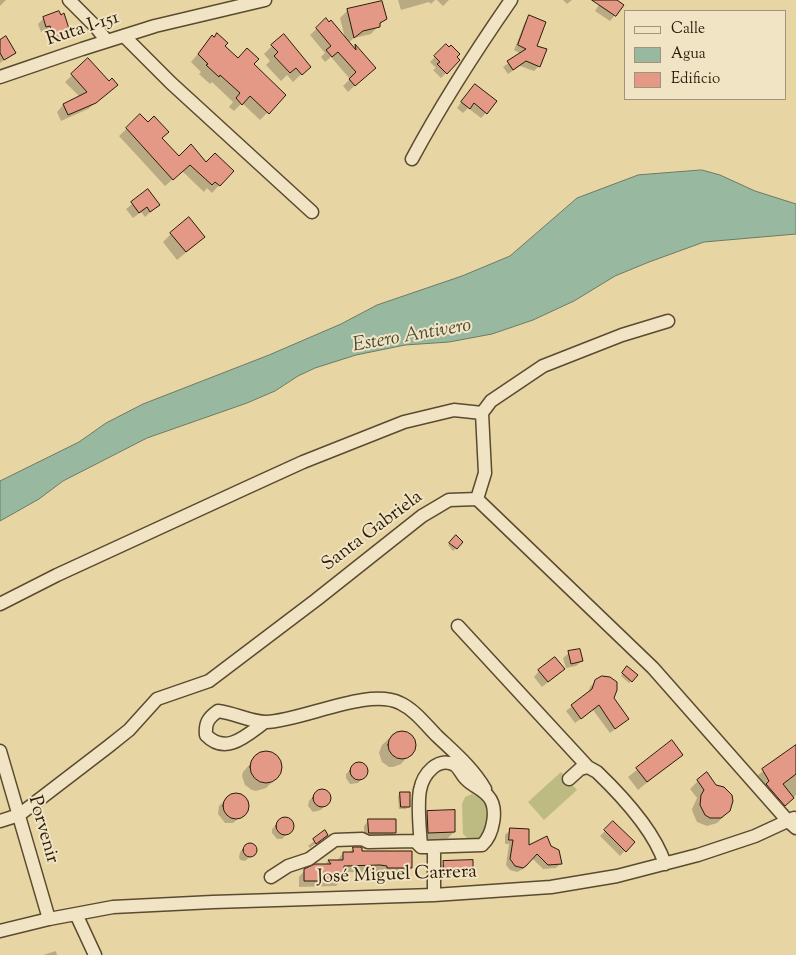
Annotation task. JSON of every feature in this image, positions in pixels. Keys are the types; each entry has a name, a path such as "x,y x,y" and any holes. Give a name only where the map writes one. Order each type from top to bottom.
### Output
{"street":[{"path":"69,0 95,26 107,42"},
{"name":"Ruta I-151","path":"0,77 124,36 180,20 265,0"},
{"path":"412,159 439,108 511,0"},
{"path":"124,36 171,83 312,212"},
{"path":"668,320 543,366 492,401 482,413 485,473 478,499 654,668 793,822"},
{"path":"0,604 57,575 262,481 395,425 454,410 482,413"},
{"name":"Santa Gabriela","path":"0,821 19,815 129,730 157,698 209,681 422,516 449,500 478,499"},
{"path":"458,626 588,767 597,772 606,781 650,833 659,848 665,864"},
{"path":"265,722 362,700 395,701 409,708 467,765 481,782 491,799 494,822 491,833 482,845 427,847 415,841 368,842 362,839 335,840 309,859 288,866 271,877"},
{"name":"Porvenir","path":"0,751 49,919"},
{"path":"434,895 420,790 424,779 434,766 446,762 454,765 467,780 481,789 491,799"},
{"path":"569,779 580,769 588,767"},
{"name":"José Miguel Carrera","path":"0,931 49,919 113,907 434,895 551,887 617,876 665,864 698,855 793,822"},
{"path":"76,914 95,955"}],"shaded area":[{"path":"561,772 577,790 544,820 528,802"},
{"path":"472,794 479,798 486,807 487,820 480,838 469,840 463,834 462,804 465,797"}],"water":[{"name":"Estero Antivero","path":"702,170 720,175 755,191 796,204 796,234 704,242 615,276 574,301 533,320 492,334 449,342 405,345 356,355 315,368 298,376 275,391 247,403 147,438 63,481 39,499 0,521 0,481 79,442 106,423 143,404 269,355 341,324 377,305 462,276 510,256 577,198 638,175"}],"building":[{"path":"592,0 617,0 624,5 616,16"},
{"path":"382,1 387,19 380,23 380,27 363,31 354,38 347,9"},
{"path":"59,11 61,15 64,13 71,35 55,41 50,26 46,27 43,17"},
{"path":"529,15 546,22 537,46 547,49 540,67 526,61 513,70 507,61 526,49 518,45"},
{"path":"326,18 329,22 331,20 356,50 355,44 376,68 355,86 349,79 356,72 338,52 332,57 326,50 331,46 316,28"},
{"path":"217,33 228,43 225,46 238,58 247,48 259,59 254,64 286,95 269,114 250,96 242,105 236,98 240,93 206,65 208,64 198,54 212,35 214,37"},
{"path":"284,34 311,67 302,75 296,68 290,73 274,56 278,52 271,45"},
{"path":"6,36 16,53 4,60 0,53 0,40"},
{"path":"446,44 449,47 451,45 460,54 457,57 460,60 447,74 437,64 440,62 434,56"},
{"path":"88,58 109,81 112,78 118,85 96,103 68,115 63,104 87,92 71,74"},
{"path":"475,84 497,101 487,114 474,103 470,109 461,102"},
{"path":"140,114 148,122 154,116 169,132 162,138 179,156 191,144 206,162 215,153 234,171 220,186 215,182 212,185 190,165 173,180 126,128"},
{"path":"148,189 160,205 150,212 147,207 139,213 131,202"},
{"path":"189,217 205,237 186,252 170,233"},
{"path":"456,535 463,542 457,549 449,543"},
{"path":"580,649 583,661 571,664 568,651"},
{"path":"555,657 565,669 548,682 538,670"},
{"path":"627,666 638,675 632,682 622,673"},
{"path":"602,676 610,677 617,682 614,698 629,719 615,729 599,705 581,719 571,705 592,689 595,680"},
{"path":"402,731 412,735 416,745 412,755 402,759 392,755 388,745 392,735"},
{"path":"672,740 683,755 647,782 636,768"},
{"path":"796,745 796,774 783,784 794,798 785,806 766,784 769,781 762,769"},
{"path":"266,751 272,752 277,756 281,761 281,773 277,778 272,782 266,783 260,782 255,778 251,773 250,767 251,761 255,756 260,752"},
{"path":"359,762 365,765 368,771 365,777 359,780 353,777 350,771 353,765"},
{"path":"707,772 716,785 724,787 732,795 733,801 730,811 721,818 710,818 705,815 700,805 701,795 704,790 697,780"},
{"path":"322,789 328,792 331,798 328,804 322,807 316,804 313,798 316,792"},
{"path":"400,792 410,792 410,807 401,807"},
{"path":"236,793 245,797 249,806 245,815 236,819 227,815 223,806 227,797"},
{"path":"455,810 455,832 428,833 427,811"},
{"path":"285,817 291,820 294,826 291,832 285,835 279,832 276,826 279,820"},
{"path":"368,819 396,819 396,833 369,833"},
{"path":"613,821 635,842 626,852 604,830"},
{"path":"510,828 529,829 529,845 547,836 551,846 559,850 562,864 548,865 537,854 523,868 515,866 510,859 513,840 509,840"},
{"path":"325,830 328,835 316,844 313,839"},
{"path":"250,843 255,845 257,850 255,855 250,857 245,855 243,850 245,845"},
{"path":"353,847 360,847 362,851 412,851 412,868 387,868 387,866 380,865 344,866 344,881 304,881 304,869 315,864 331,864 328,860 343,860 343,852 353,852"},
{"path":"473,860 473,873 444,874 443,861"}]}
